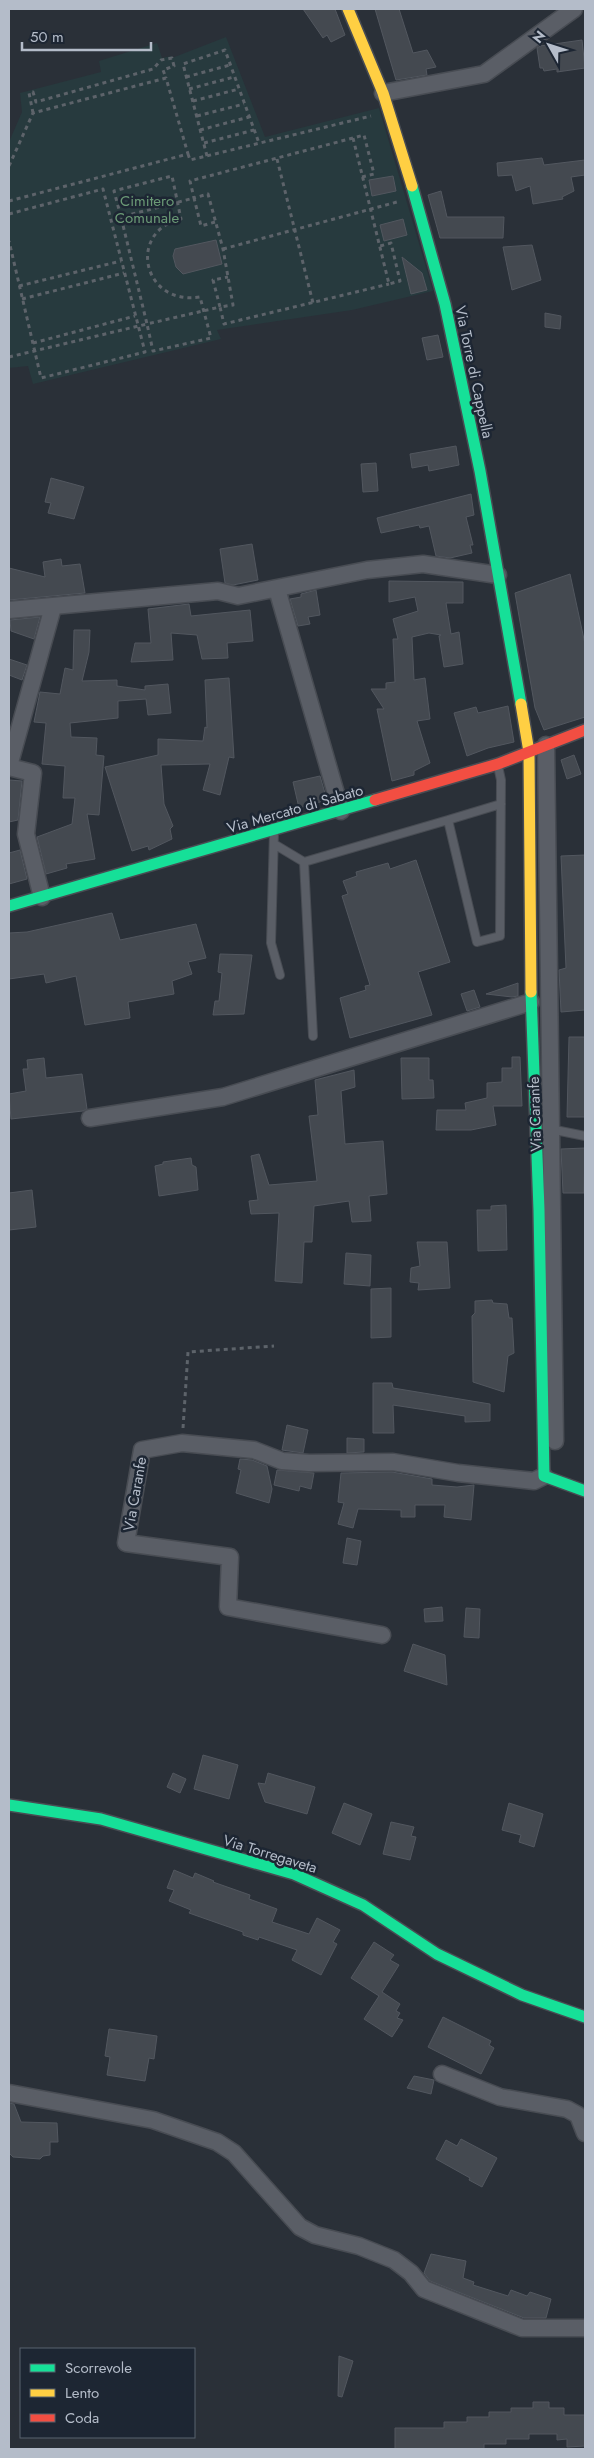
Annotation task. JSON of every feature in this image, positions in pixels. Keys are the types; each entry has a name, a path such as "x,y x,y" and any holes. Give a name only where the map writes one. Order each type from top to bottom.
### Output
{"street":[{"name":"Via Torre di Cappella","path":"348,9 389,111 415,198 453,340 498,575 529,752"},
{"path":"383,93 484,74 574,9"},
{"path":"9,610 218,591 238,596 367,570 422,564 498,575"},
{"path":"277,589 341,811"},
{"path":"42,897 26,834 33,773 9,767 53,607"},
{"name":"Via Mercato di Sabato","path":"9,906 498,764 585,730"},
{"path":"546,746 555,1462"},
{"name":"Via Caranfe","path":"529,752 531,1002 539,1210 544,1476"},
{"path":"90,1118 223,1097 531,1002"},
{"name":"Via Caranfe","path":"382,1635 228,1607 230,1557 126,1543 142,1450 182,1443 254,1450 282,1461 309,1463 393,1462 458,1473 534,1481 544,1476 585,1491"},
{"name":"Via Torregaveta","path":"9,1805 101,1819 294,1874 363,1905 446,1958 522,1995 554,2008 585,2017"},
{"path":"442,2074 500,2097 567,2109 578,2115 585,2133"},
{"path":"9,2093 153,2120 217,2142 234,2153 300,2228 316,2235 359,2246 394,2260 412,2273 424,2289 522,2328 585,2328"}],"lane":[{"path":"448,820 477,942 500,936 501,780 498,764"},
{"path":"274,844 304,862 501,804"},
{"path":"274,830 271,943 280,975"},
{"path":"304,862 313,1036"},
{"path":"550,1129 585,1136"}],"path":[{"path":"207,156 183,64 224,50 259,143"},
{"path":"9,166 33,113 29,93 33,92 36,102 153,69 160,60 172,58 174,66 163,70 190,160 389,111"},
{"path":"186,77 230,65"},
{"path":"33,113 166,78"},
{"path":"189,89 234,78"},
{"path":"193,101 239,89"},
{"path":"196,116 244,104"},
{"path":"200,130 249,118"},
{"path":"203,143 254,130"},
{"path":"215,222 200,226 190,181 364,135 374,174 362,177"},
{"path":"353,138 389,284"},
{"path":"9,201 188,154"},
{"path":"277,159 314,303"},
{"path":"172,176 181,219 166,224 156,232 148,252 151,277 158,287 179,298 200,297 211,338 153,351 121,217 114,191 172,176"},
{"path":"9,214 103,188 144,352 41,378 9,241"},
{"path":"9,358 233,305 223,249 208,194 111,220"},
{"path":"223,249 415,198"},
{"path":"228,276 213,280 224,324 400,281 391,243 380,246"},
{"path":"19,286 121,261"},
{"path":"22,299 124,273"},
{"path":"33,343 136,316"},
{"path":"182,1443 188,1352 274,1346"}],"green space":[{"name":"Cimitero Comunale","path":"226,37 265,137 379,108 433,291 352,310 217,330 221,339 33,384 28,366 9,368 9,142 22,112 20,93 101,72 99,61 157,43 162,58 171,56 172,58"}],"building":[{"path":"303,9 335,9 345,35 331,42 327,35 323,38"},
{"path":"375,9 399,9 413,53 427,50 436,67 426,69 427,75 396,80"},
{"path":"582,40 585,68 557,72 557,69 544,71 543,68 540,68 537,48 540,46"},
{"path":"542,158 544,165 585,160 585,175 571,177 574,191 562,197 563,199 533,204 530,186 516,191 512,175 498,176 497,163"},
{"path":"393,176 396,191 372,196 369,180"},
{"path":"441,191 447,217 504,217 503,238 440,238 428,195"},
{"path":"403,219 407,235 384,241 380,225"},
{"path":"216,240 222,264 183,274 176,267 173,256 175,249"},
{"path":"532,245 541,280 512,290 503,247"},
{"path":"402,257 422,273 427,290 411,294"},
{"path":"545,313 561,316 560,329 545,327"},
{"path":"438,335 443,357 427,360 422,338"},
{"path":"456,446 459,465 429,471 428,465 412,468 410,454"},
{"path":"376,463 378,491 363,492 361,464"},
{"path":"51,478 84,487 74,519 48,513 51,503 45,502"},
{"path":"471,494 474,515 466,517 473,545 470,545 472,553 450,558 436,556 429,526 420,528 419,525 381,533 377,518"},
{"path":"252,544 258,580 233,585 225,583 220,549"},
{"path":"61,559 62,566 80,564 85,593 9,600 9,568 45,577 43,562"},
{"path":"570,574 585,644 585,717 544,730 535,708 515,593"},
{"path":"389,581 463,582 463,603 446,603 451,634 459,632 463,664 444,667 439,636 441,635 429,633 412,637 414,680 425,678 430,719 417,721 430,763 414,771 414,775 392,781 377,709 384,709 371,689 386,689 386,683 395,682 393,639 398,639 393,619 418,611 415,597 389,602"},
{"path":"316,590 320,615 308,617 310,624 298,626 290,599 301,597 301,594"},
{"path":"189,604 191,616 250,610 253,641 227,643 228,658 202,659 197,635 171,633 173,660 131,662 135,643 151,643 148,609"},
{"path":"40,617 34,639 11,631 10,620"},
{"path":"74,630 90,630 89,652 82,681 117,680 117,686 145,690 145,686 168,684 171,713 148,715 146,699 118,701 118,718 70,723 71,737 97,738 96,755 104,756 99,815 87,814 95,859 66,864 67,868 46,874 37,837 72,824 75,798 63,798 65,766 42,764 46,723 34,722 40,692 60,694 65,668 73,670"},
{"path":"9,659 27,665 22,680 9,675"},
{"path":"229,678 234,758 229,757 220,795 203,790 210,764 161,765 164,804 173,826 170,829 172,839 149,850 148,846 132,851 105,767 158,755 158,739 203,741 205,727 207,728 205,680"},
{"path":"508,706 514,742 488,748 467,756 454,713 476,707 478,713"},
{"path":"574,755 581,774 567,779 561,760"},
{"path":"320,776 327,800 299,808 293,782"},
{"path":"9,780 22,781 18,820 9,822"},
{"path":"20,850 27,879 9,884 9,853"},
{"path":"585,855 585,1010 561,1012 559,970 566,968 561,856"},
{"path":"416,860 450,962 418,972 432,1015 350,1038 340,998 366,990 365,986 370,985 342,896 348,894 343,881 357,876 356,872 388,863 390,869"},
{"path":"112,913 120,940 196,924 206,958 188,962 192,974 172,981 174,994 128,1002 130,1018 85,1025 76,976 46,983 44,974 9,979 9,933 27,932"},
{"path":"220,954 252,955 244,1014 213,1015 215,1001 219,1001 222,973 218,972"},
{"path":"518,983 518,996 486,994"},
{"path":"474,990 480,1007 467,1011 461,994"},
{"path":"569,1037 585,1037 585,1117 567,1117"},
{"path":"512,1057 520,1057 522,1106 493,1106 496,1125 471,1130 436,1130 437,1110 466,1110 465,1103 487,1098 487,1083 502,1082 502,1068 512,1068"},
{"path":"44,1058 46,1078 82,1074 87,1109 11,1119 9,1094 26,1091 23,1069 28,1069 27,1060"},
{"path":"401,1058 429,1058 429,1080 433,1080 434,1098 402,1099"},
{"path":"354,1070 355,1087 341,1091 345,1144 383,1141 387,1194 369,1196 371,1221 352,1222 349,1201 314,1206 312,1242 304,1242 302,1283 275,1281 279,1213 251,1214 249,1201 258,1200 251,1156 259,1154 269,1185 317,1181 309,1116 318,1115 315,1080"},
{"path":"585,1148 584,1193 563,1193 561,1149"},
{"path":"191,1158 192,1165 196,1167 198,1190 159,1196 155,1166 163,1164 163,1162"},
{"path":"32,1190 36,1227 9,1230 9,1193"},
{"path":"506,1205 507,1250 478,1251 477,1210 491,1210 491,1206"},
{"path":"417,1242 447,1242 450,1288 418,1290 419,1283 410,1282 411,1268 420,1266"},
{"path":"346,1253 371,1255 370,1286 344,1284"},
{"path":"391,1288 391,1337 371,1338 371,1289"},
{"path":"492,1300 493,1303 507,1304 509,1318 512,1318 514,1353 508,1356 504,1392 473,1382 472,1316 475,1313 475,1301"},
{"path":"373,1383 392,1383 393,1388 490,1404 490,1421 465,1422 465,1416 393,1405 394,1433 373,1433"},
{"path":"287,1425 308,1430 303,1453 282,1450"},
{"path":"347,1438 364,1439 364,1452 347,1453"},
{"path":"240,1459 252,1460 267,1466 272,1489 269,1503 236,1493 241,1470 238,1469"},
{"path":"277,1470 314,1473 311,1489 300,1486 299,1491 274,1485"},
{"path":"392,1472 432,1479 432,1485 457,1487 474,1485 471,1520 444,1517 445,1505 415,1505 415,1517 401,1517 401,1510 358,1509 353,1528 338,1524 344,1503 338,1502 341,1473"},
{"path":"347,1538 361,1541 357,1565 343,1563"},
{"path":"442,1607 443,1621 425,1622 424,1609"},
{"path":"466,1608 480,1609 479,1638 464,1637"},
{"path":"413,1644 445,1655 447,1685 404,1671"},
{"path":"203,1755 238,1765 229,1799 194,1789"},
{"path":"173,1773 186,1779 180,1793 167,1787"},
{"path":"268,1773 315,1787 307,1814 265,1802 258,1783 265,1784"},
{"path":"344,1803 372,1814 360,1845 332,1833"},
{"path":"509,1803 543,1814 534,1847 519,1842 521,1835 502,1830"},
{"path":"391,1822 414,1827 411,1836 416,1837 410,1860 383,1854"},
{"path":"174,1870 193,1878 195,1873 213,1882 250,1895 249,1899 277,1909 272,1922 309,1934 317,1918 340,1930 333,1942 337,1944 321,1975 292,1960 297,1950 259,1937 258,1940 243,1935 243,1932 189,1913 191,1910 169,1901 174,1890 167,1888"},
{"path":"374,1942 394,1955 390,1960 399,1965 382,1992 400,2004 396,2011 400,2013 397,2018 403,2020 392,2037 364,2019 379,1996 351,1978"},
{"path":"443,2017 491,2041 489,2045 494,2048 481,2074 428,2047"},
{"path":"109,2029 157,2036 154,2059 149,2058 145,2081 107,2075 110,2057 105,2056"},
{"path":"414,2076 434,2080 431,2094 407,2088"},
{"path":"9,2103 14,2104 21,2122 57,2123 58,2142 50,2142 50,2155 43,2156 40,2159 13,2157 9,2153"},
{"path":"461,2139 497,2158 482,2187 436,2159 446,2140 457,2146"},
{"path":"431,2254 466,2261 463,2278 474,2282 473,2285 508,2296 511,2290 527,2296 530,2292 551,2299 546,2318 524,2318 430,2281 424,2273"},
{"path":"339,2356 353,2361 342,2397 338,2396"},
{"path":"533,2402 549,2402 549,2408 564,2408 564,2415 585,2415 585,2446 567,2447 567,2439 557,2440 557,2434 529,2434 529,2439 506,2439 506,2444 484,2444 484,2449 395,2449 395,2428 444,2428 444,2422 467,2422 467,2417 489,2417 489,2412 511,2412 511,2408 533,2408"}],"traffic: fast":[{"path":"412,186 445,304 480,471 521,704"},
{"path":"9,906 375,800"},
{"path":"531,992 539,1210 544,1476 585,1491"},
{"path":"9,1805 101,1819 294,1874 363,1905 437,1954 522,1995 585,2017"}],"traffic: slow":[{"path":"348,9 383,93 412,186"},
{"path":"521,704 529,752 531,992"}],"traffic: jam":[{"path":"375,800 498,764 585,730"}]}
